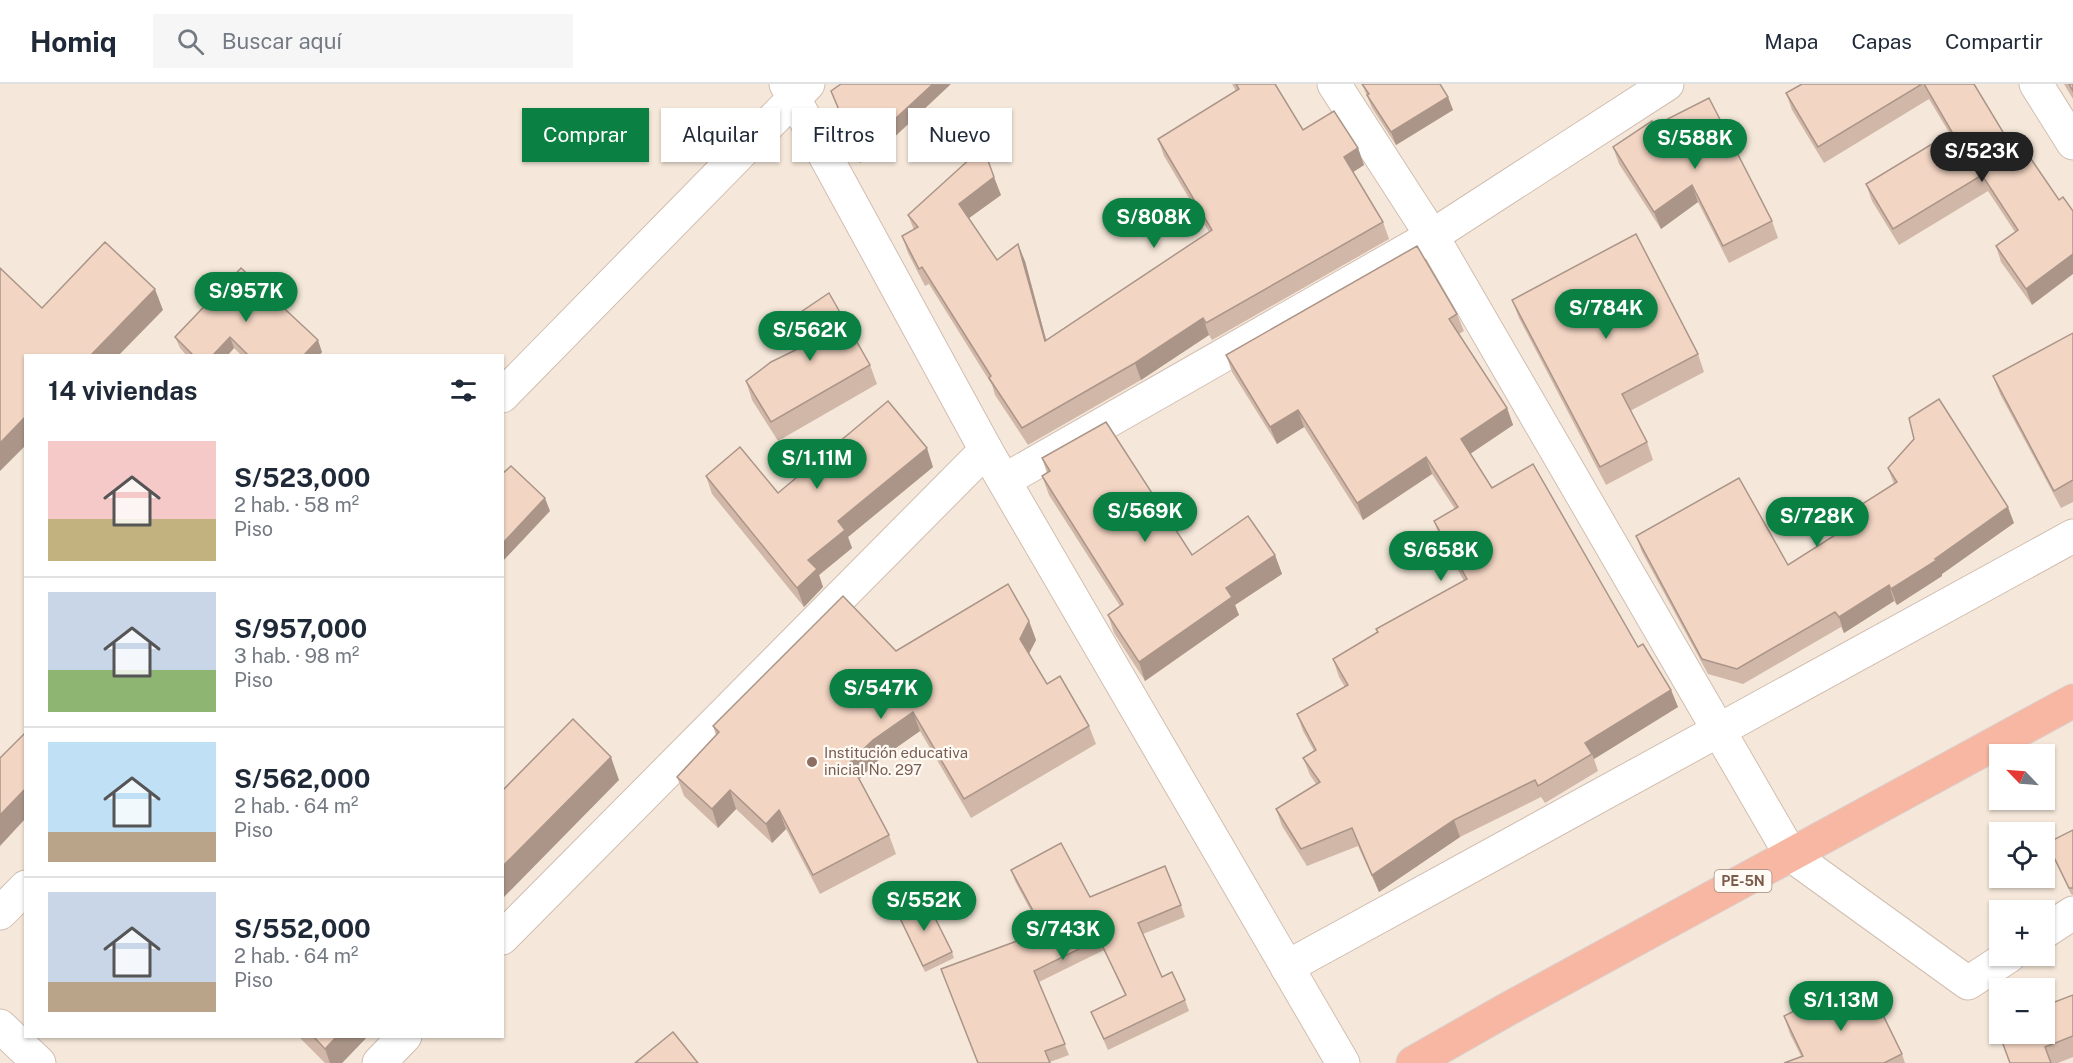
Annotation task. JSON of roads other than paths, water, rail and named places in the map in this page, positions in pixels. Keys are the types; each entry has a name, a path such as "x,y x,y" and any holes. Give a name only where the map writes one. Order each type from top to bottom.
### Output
{"highway":[{"name":"PE-5N","path":"1413,1063 2073,701"}],"street":[{"path":"1334,84 1432,236 1791,855 1968,983 1994,966"},
{"path":"1005,480 1432,236 1667,84"},
{"path":"2036,84 2073,143"},
{"path":"504,394 796,88 986,450 1343,1063"},
{"path":"504,936 986,450"},
{"path":"1287,968 2073,536"},
{"path":"0,913 24,889"},
{"path":"2055,925 2073,913"},
{"path":"0,1026 39,1063"},
{"path":"379,1063 403,1038"}],"place":[{"name":"Institución educativa inicial No. 297","path":"812,762"}]}
